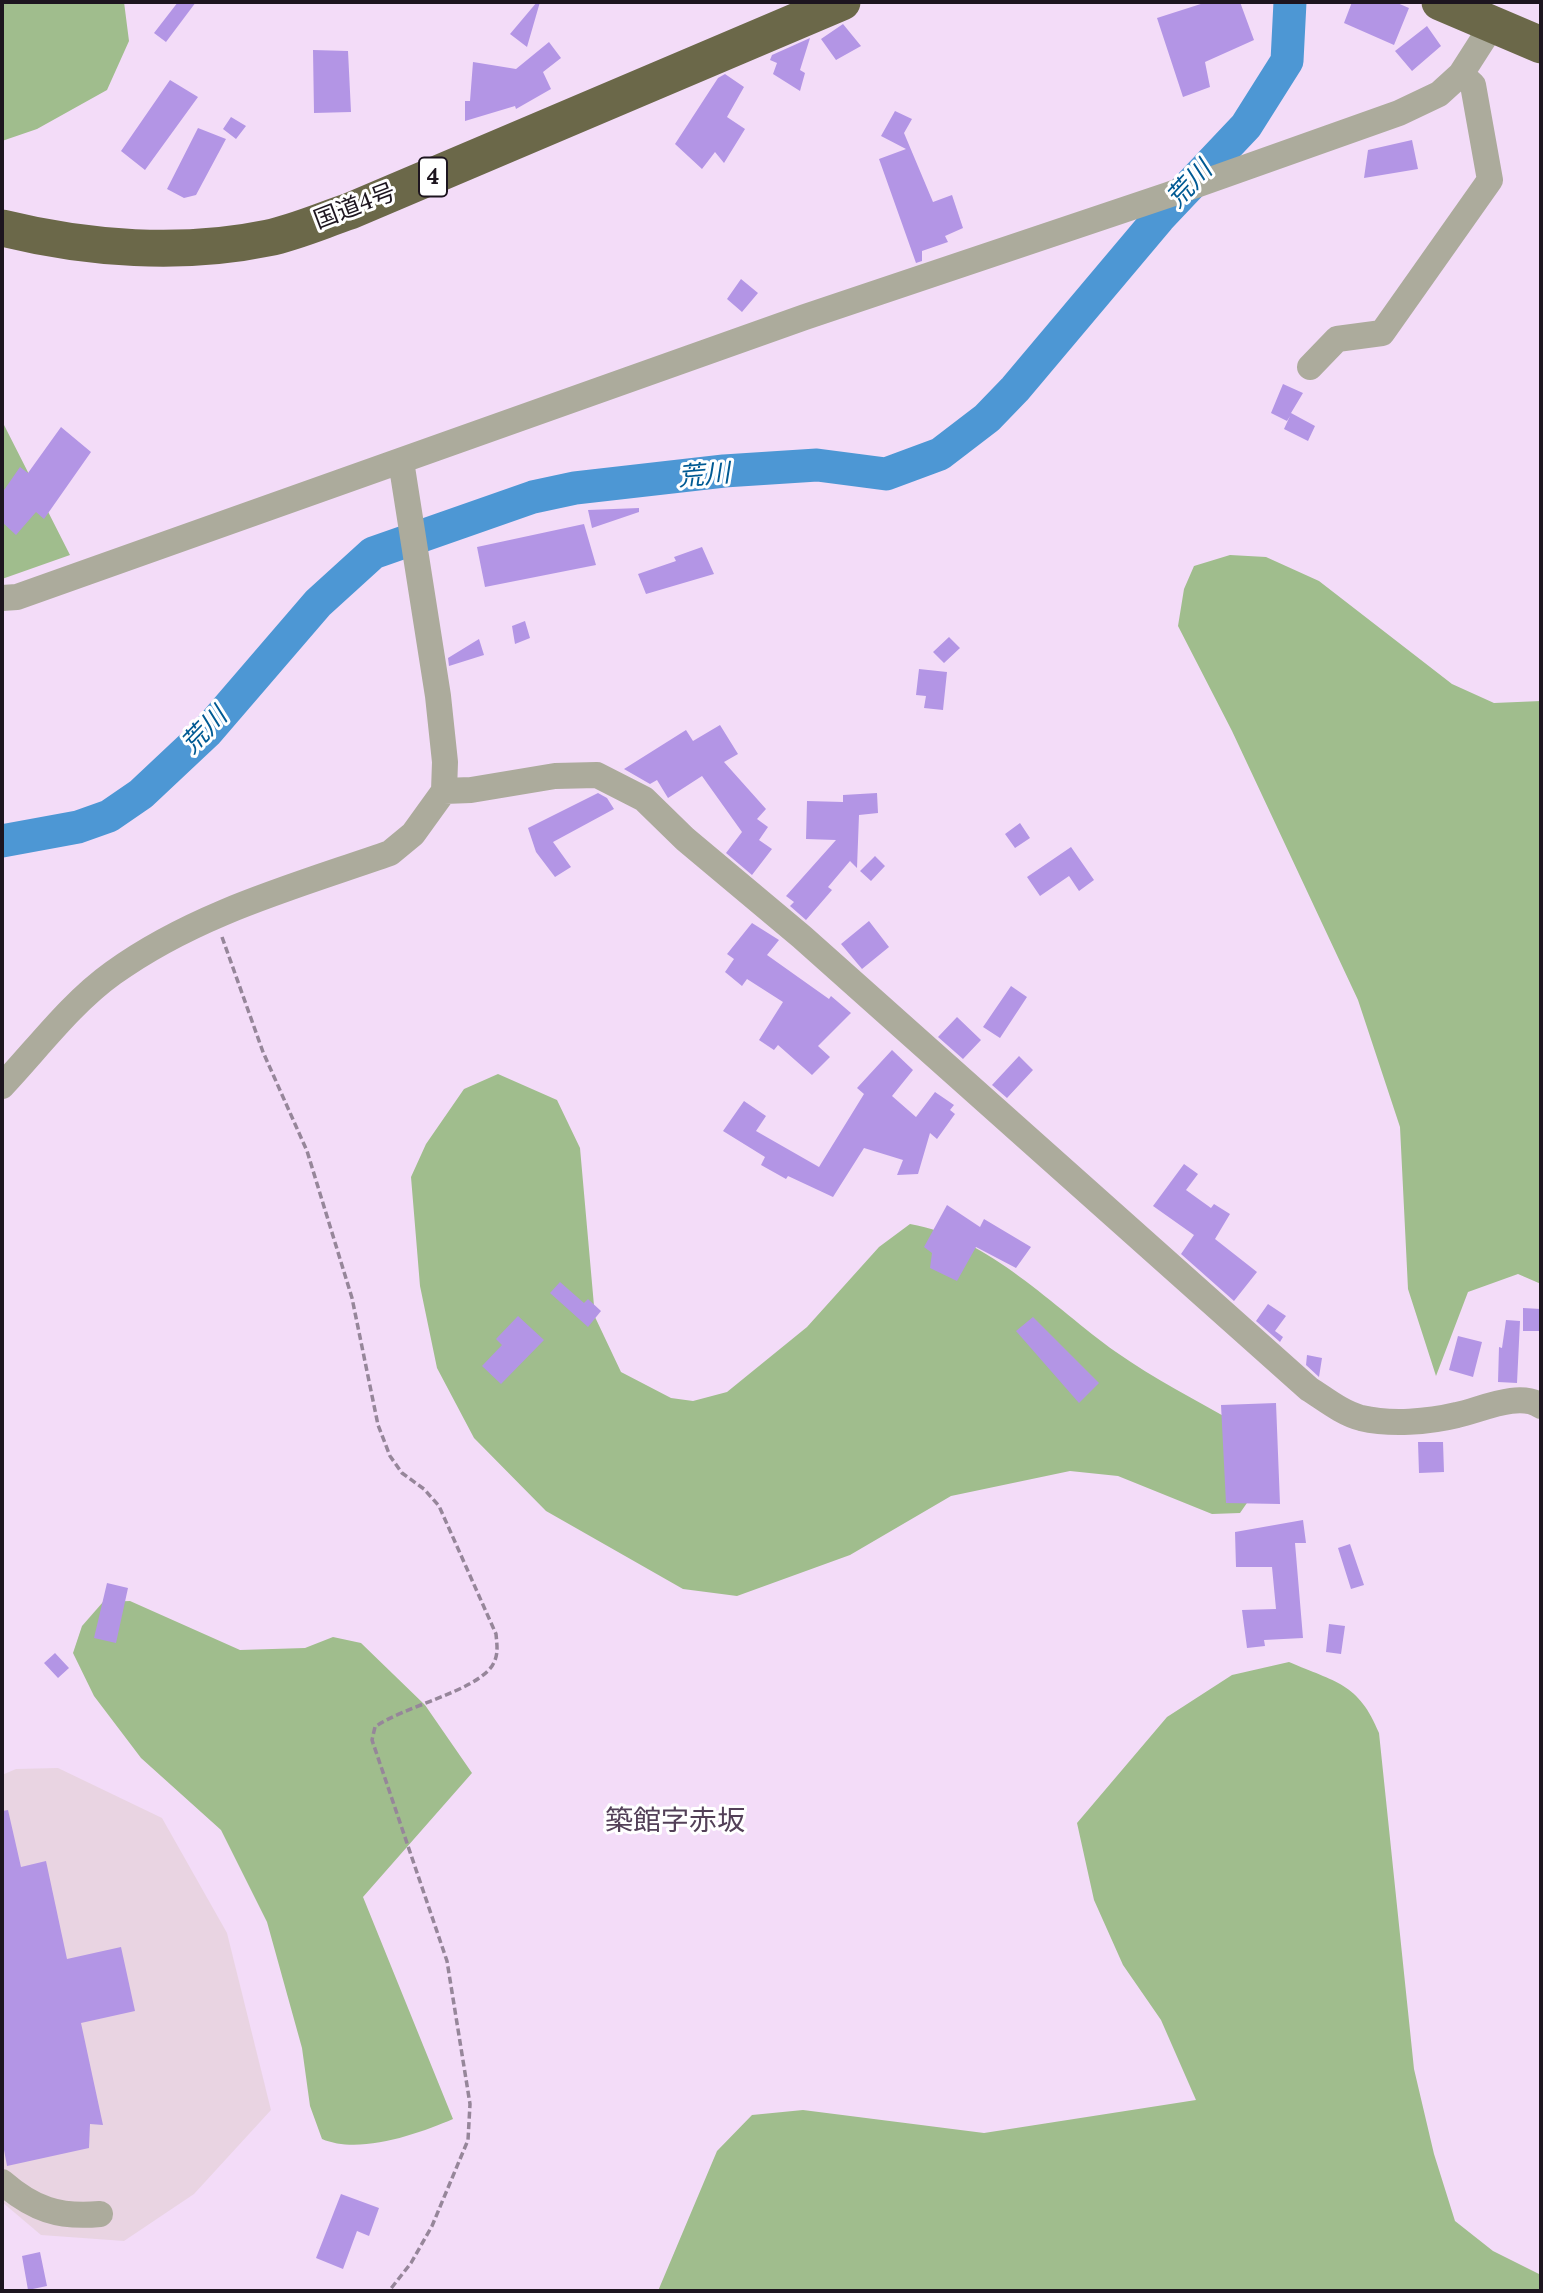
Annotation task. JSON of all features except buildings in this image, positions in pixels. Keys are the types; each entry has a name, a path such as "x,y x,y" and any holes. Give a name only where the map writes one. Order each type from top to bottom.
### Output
{"highway":[{"name":"国道4号","path":"2,228 78,242 137,247 202,246 269,238 350,212 842,2"},
{"path":"1440,2 1497,13 1541,45"}],"street":[{"path":"2,598 17,597 805,317 1168,195 1399,113 1439,94 1461,74 1497,13"},
{"path":"1310,367 1337,339 1382,333 1490,180 1473,85 1461,74"},
{"path":"2,1086 81,1002 113,974 214,915 390,853 413,834 444,791 445,762 438,696 401,461"},
{"path":"444,791 471,790 555,776 597,775 644,799 685,839 802,937 1309,1389 1340,1409 1360,1418 1398,1422 1456,1415 1513,1402 1536,1402 1541,1406"},
{"path":"2,2182 33,2204 52,2212 70,2217 100,2214"}],"path":[{"path":"214,915 264,1052 307,1151 352,1298 378,1425 390,1456 402,1473 439,1506 496,1634 498,1652 491,1667 465,1685 387,1718 375,1727 372,1740 447,1961 470,2104 468,2140 432,2226 411,2263 389,2291"}],"shaded area":[{"path":"58,1768 162,1818 227,1933 271,2110 194,2194 124,2241 41,2235 2,2202 2,1775 16,1769"}],"green space":[{"path":"2,2 124,2 129,41 107,90 37,129 2,141"},
{"path":"2,421 70,555 2,579"},
{"path":"1230,555 1266,557 1319,581 1452,684 1494,703 1541,701 1541,1284 1518,1274 1468,1292 1436,1376 1408,1289 1400,1127 1358,1000 1232,731 1178,626 1184,589 1194,566"},
{"path":"498,1074 557,1100 580,1148 595,1317 621,1372 671,1398 693,1401 727,1392 807,1327 879,1247 910,1224 939,1232 994,1259 1130,1362 1236,1423 1258,1487 1240,1513 1212,1514 1118,1476 1070,1471 951,1496 850,1555 737,1596 683,1589 546,1511 474,1438 437,1368 420,1286 411,1177 426,1144 464,1089"},
{"path":"130,1601 240,1650 305,1648 333,1637 361,1643 425,1705 472,1773 363,1897 453,2119 423,2131 370,2144 353,2145 322,2139 310,2106 302,2048 267,1922 221,1830 141,1758 94,1696 73,1653 82,1626 103,1602"},
{"path":"1289,1662 1344,1686 1363,1704 1379,1733 1414,2069 1434,2154 1455,2221 1493,2251 1541,2275 1541,2291 658,2291 717,2151 752,2115 803,2110 984,2133 1196,2100 1161,2020 1123,1965 1094,1900 1077,1823 1167,1717 1232,1675"}],"waterway":[{"name":"荒川","path":"2,841 78,827 109,816 141,794 207,732 318,603 373,553 533,497 575,488 724,471 817,465 886,474 940,454 987,418 1015,389 1159,218 1246,126 1287,61 1290,2"}],"district":[{"name":"築館字赤坂","path":"675,1822"}]}
